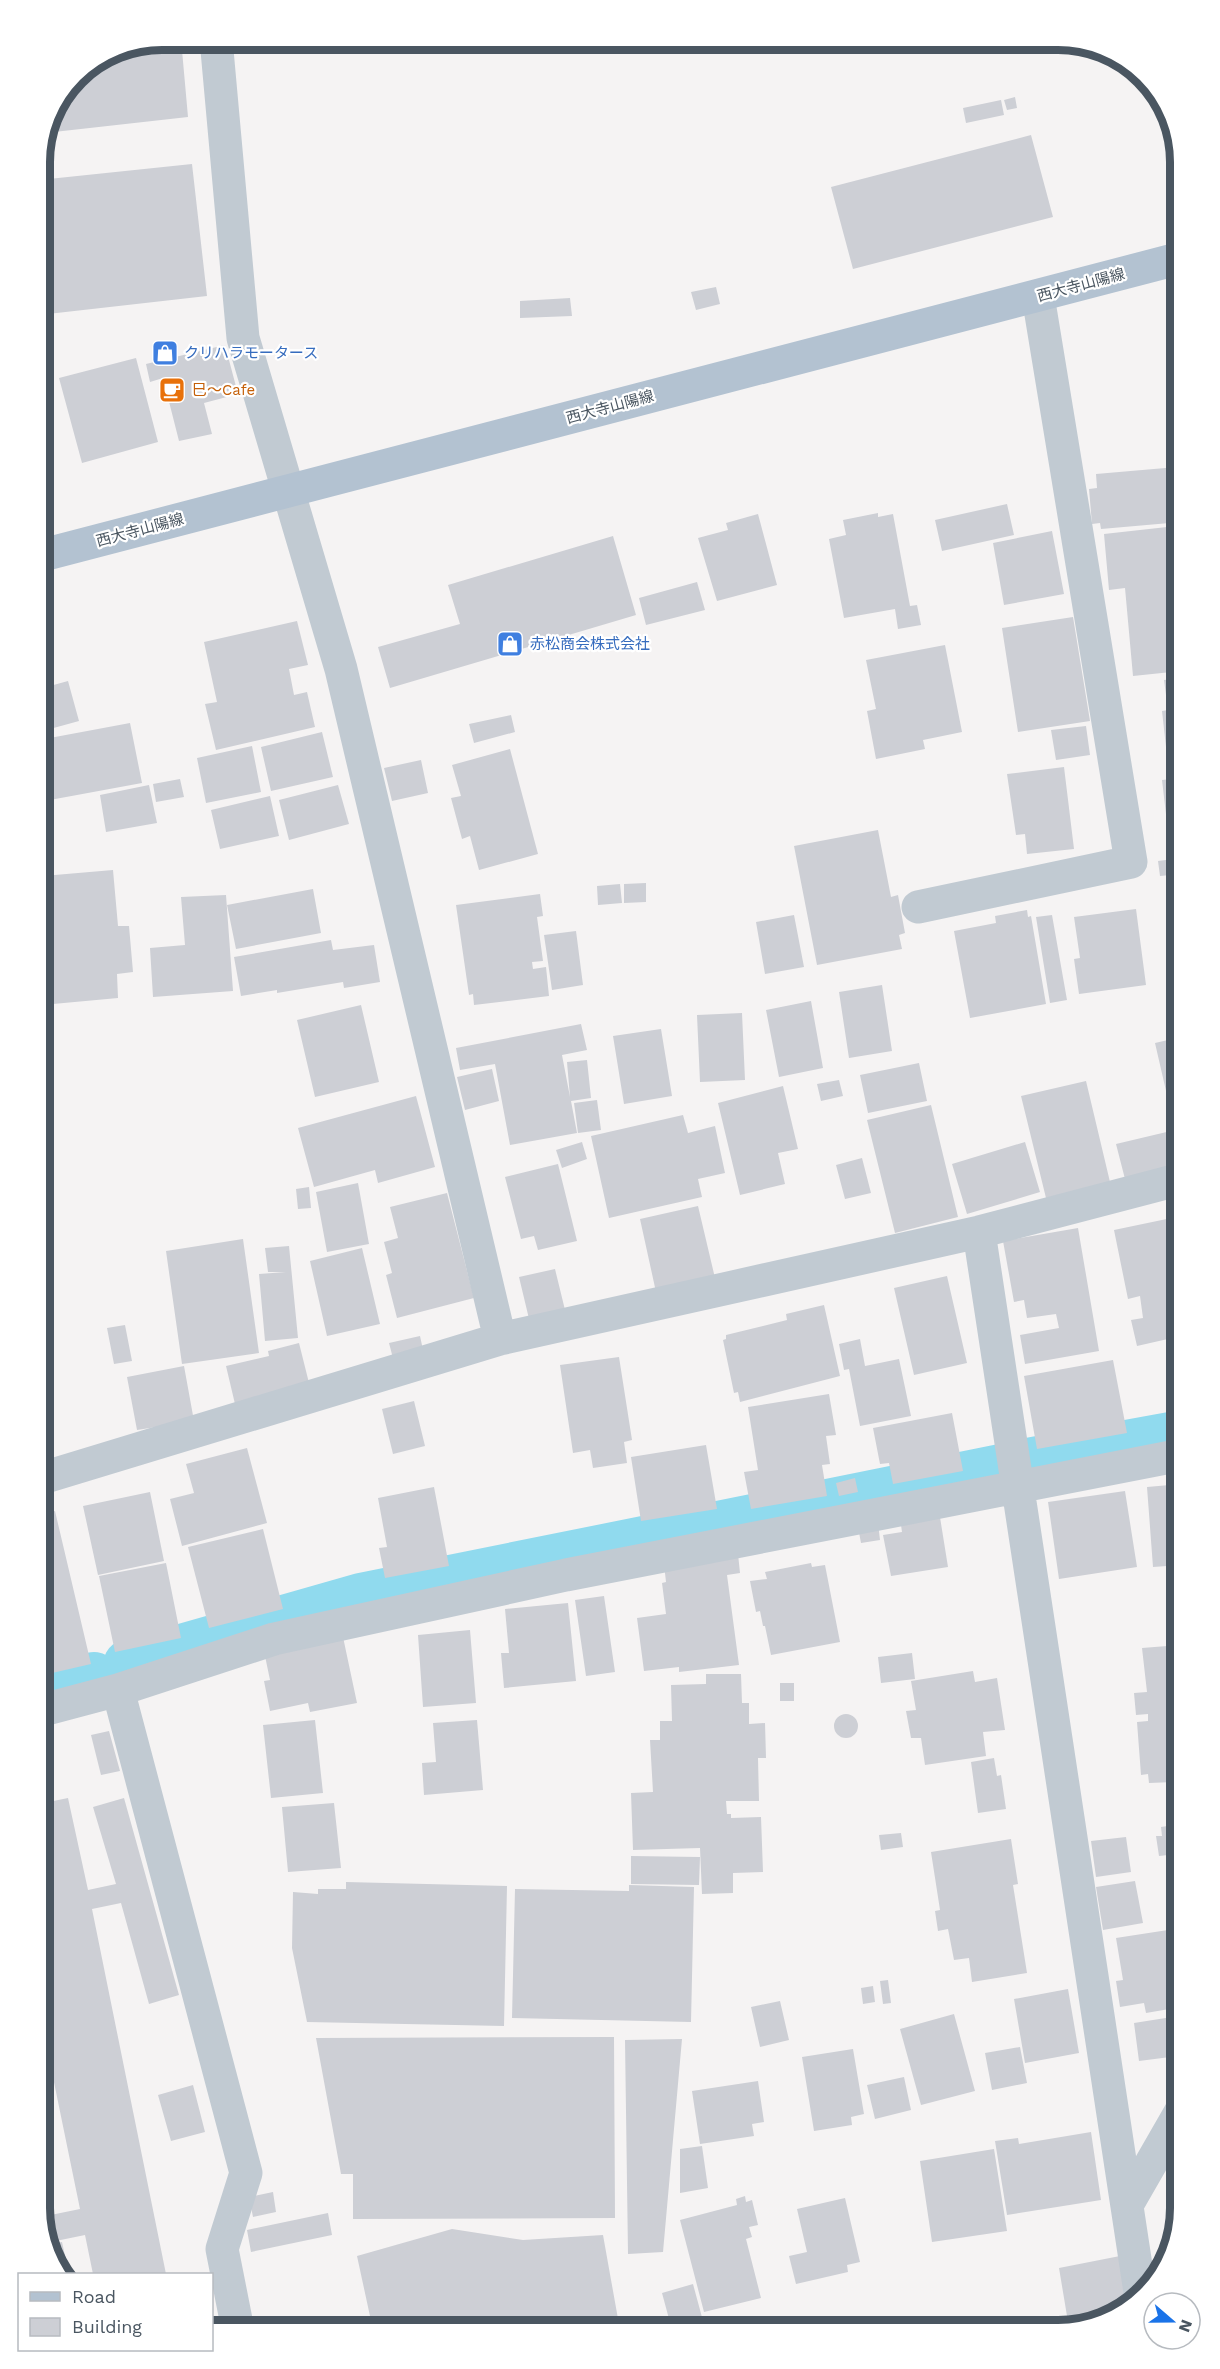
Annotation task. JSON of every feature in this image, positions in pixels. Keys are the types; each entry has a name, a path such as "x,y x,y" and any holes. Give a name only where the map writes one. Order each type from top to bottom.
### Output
{"main road":[{"name":"西大寺山陽線","path":"50,553 1170,261"}],"street":[{"path":"217,50 243,338 341,669 500,1338"},
{"path":"918,907 1131,861 1038,296"},
{"path":"50,1476 500,1338 980,1232 1170,1182"},
{"path":"980,1232 1139,2286"},
{"path":"50,1708 118,1690 285,1636 566,1575 1170,1457"},
{"path":"118,1690 246,2173 222,2249 236,2319"},
{"path":"1127,2205 1170,2130"}],"building":[{"path":"154,50 182,50 188,117 53,132 61,112 73,93 88,77 119,58"},
{"path":"1015,97 1017,108 1007,110 1004,100"},
{"path":"1001,100 1004,115 966,123 963,108"},
{"path":"1031,135 1053,217 853,269 831,187"},
{"path":"192,164 207,296 50,314 50,179"},
{"path":"716,287 720,304 696,310 691,292"},
{"path":"570,298 572,316 520,318 520,301"},
{"path":"225,345 238,394 204,403 212,434 179,441 163,378 150,382 146,364"},
{"path":"136,358 158,442 82,463 59,378"},
{"path":"1170,468 1170,523 1101,529 1100,523 1092,524 1089,489 1097,488 1096,474"},
{"path":"1007,504 1014,535 942,551 935,520"},
{"path":"878,513 878,517 893,514 910,606 917,605 921,625 898,629 895,609 844,618 829,539 846,535 843,520"},
{"path":"758,514 777,585 717,601 698,538 728,530 726,523"},
{"path":"1167,527 1170,561 1170,672 1133,676 1125,588 1109,590 1104,534"},
{"path":"1052,531 1064,594 1004,605 993,543"},
{"path":"613,536 636,615 390,688 378,647 460,624 448,585"},
{"path":"697,582 705,610 646,625 639,598"},
{"path":"1073,617 1090,721 1018,732 1002,628"},
{"path":"297,621 308,665 289,669 294,695 307,692 315,727 216,750 205,704 217,702 204,642"},
{"path":"945,645 962,732 923,740 925,749 876,759 867,711 876,709 866,660"},
{"path":"1170,679 1170,756 1167,756 1162,711 1168,710 1164,680"},
{"path":"68,681 79,721 50,729 50,686"},
{"path":"511,715 515,732 474,743 469,724"},
{"path":"130,723 142,783 50,800 50,738"},
{"path":"1086,726 1090,755 1056,760 1051,730"},
{"path":"322,732 333,777 271,791 261,747"},
{"path":"252,746 261,792 206,803 197,758"},
{"path":"510,749 538,854 479,870 470,836 462,839 451,798 461,796 452,765"},
{"path":"421,760 428,793 392,801 384,768"},
{"path":"1064,767 1074,849 1027,854 1025,834 1016,835 1007,774"},
{"path":"180,779 184,797 156,802 153,784"},
{"path":"1170,779 1170,848 1162,780"},
{"path":"149,785 157,823 106,832 100,795"},
{"path":"338,785 349,824 289,840 279,800"},
{"path":"270,796 279,836 220,849 211,810"},
{"path":"878,830 891,897 898,895 905,933 899,935 902,949 817,965 794,846"},
{"path":"1170,859 1170,875 1160,876 1158,861"},
{"path":"113,870 118,926 129,926 133,972 117,974 118,998 53,1004 50,966 50,875"},
{"path":"646,883 646,902 624,903 624,884"},
{"path":"620,884 622,903 598,905 597,886"},
{"path":"313,889 321,933 236,949 227,905"},
{"path":"540,894 543,916 537,917 543,961 532,962 533,969 546,967 549,996 474,1005 473,994 469,995 456,905"},
{"path":"226,895 233,991 153,997 150,948 185,945 181,897"},
{"path":"1136,909 1146,985 1079,994 1074,959 1080,958 1074,917"},
{"path":"1027,910 1028,917 1031,916 1046,1004 970,1018 954,931 996,923 995,916"},
{"path":"794,915 804,967 765,974 756,922"},
{"path":"1052,915 1067,1000 1050,1003 1036,917"},
{"path":"576,931 583,985 552,990 544,935"},
{"path":"331,940 333,950 374,945 380,982 344,988 343,982 277,993 277,990 241,996 234,957"},
{"path":"882,985 892,1051 849,1058 839,992"},
{"path":"811,1001 823,1068 779,1077 766,1010"},
{"path":"361,1005 379,1082 315,1097 297,1020"},
{"path":"742,1013 745,1080 700,1082 697,1015"},
{"path":"581,1024 587,1050 562,1055 570,1097 567,1062 587,1060 591,1098 571,1101 577,1133 510,1145 495,1064 460,1070 456,1048"},
{"path":"661,1029 672,1096 624,1104 613,1036"},
{"path":"1170,1040 1170,1108 1155,1043"},
{"path":"919,1063 927,1101 868,1113 860,1075"},
{"path":"492,1069 499,1101 465,1110 457,1077"},
{"path":"839,1080 843,1096 821,1101 817,1084"},
{"path":"1086,1081 1110,1182 1046,1198 1021,1096"},
{"path":"783,1086 798,1149 778,1153 785,1184 740,1195 718,1103"},
{"path":"416,1096 435,1167 378,1183 375,1170 314,1187 298,1128"},
{"path":"597,1100 601,1130 578,1133 574,1103"},
{"path":"931,1105 958,1217 895,1233 867,1120"},
{"path":"683,1115 688,1133 715,1126 725,1173 698,1179 702,1197 609,1218 591,1136"},
{"path":"1170,1131 1170,1168 1125,1179 1116,1144"},
{"path":"582,1142 587,1159 562,1168 556,1150"},
{"path":"1025,1142 1040,1192 967,1214 952,1164"},
{"path":"862,1158 871,1193 845,1199 836,1165"},
{"path":"558,1164 577,1241 538,1250 534,1236 521,1239 505,1177"},
{"path":"358,1183 369,1244 327,1252 316,1192"},
{"path":"309,1187 311,1208 298,1209 296,1189"},
{"path":"447,1193 474,1298 397,1318 386,1275 392,1273 384,1242 398,1238 390,1207"},
{"path":"698,1206 715,1278 656,1292 640,1219"},
{"path":"1170,1218 1170,1338 1137,1346 1131,1320 1143,1318 1140,1296 1128,1299 1114,1230"},
{"path":"1078,1228 1099,1351 1025,1364 1020,1335 1059,1328 1056,1314 1027,1318 1024,1300 1014,1302 1003,1241"},
{"path":"243,1239 259,1353 182,1364 166,1251"},
{"path":"289,1246 298,1338 265,1341 259,1274 286,1272 268,1272 265,1248"},
{"path":"362,1248 380,1324 327,1336 310,1261"},
{"path":"555,1269 566,1314 530,1323 519,1277"},
{"path":"947,1276 967,1363 914,1375 894,1288"},
{"path":"824,1305 840,1376 740,1402 738,1392 734,1393 723,1340 726,1339 726,1335 787,1320 786,1314"},
{"path":"125,1325 132,1361 114,1364 107,1328"},
{"path":"420,1336 425,1359 395,1366 389,1343"},
{"path":"860,1339 865,1366 899,1359 911,1416 860,1426 849,1369 844,1370 839,1344"},
{"path":"299,1343 310,1387 235,1404 226,1366 269,1356 268,1351"},
{"path":"619,1357 632,1440 624,1442 627,1463 593,1468 590,1450 573,1453 560,1365"},
{"path":"1113,1360 1127,1433 1037,1449 1024,1376"},
{"path":"184,1366 194,1421 137,1430 127,1377"},
{"path":"829,1394 836,1435 826,1436 830,1464 822,1465 827,1496 751,1509 744,1472 758,1470 748,1407"},
{"path":"414,1401 425,1446 393,1454 382,1409"},
{"path":"952,1413 963,1471 893,1484 889,1463 880,1464 873,1428"},
{"path":"706,1445 717,1509 641,1521 631,1457"},
{"path":"247,1448 267,1523 182,1546 170,1499 194,1493 186,1464"},
{"path":"855,1478 858,1492 839,1496 836,1483"},
{"path":"1170,1485 1170,1566 1153,1567 1147,1487"},
{"path":"434,1487 449,1566 385,1578 379,1548 387,1547 378,1498"},
{"path":"1125,1491 1137,1567 1059,1579 1048,1502"},
{"path":"150,1492 164,1561 98,1575 83,1506"},
{"path":"55,1511 91,1664 50,1673 50,1512"},
{"path":"939,1511 948,1567 891,1576 883,1535 902,1532 900,1518"},
{"path":"878,1523 880,1540 861,1543 858,1527"},
{"path":"263,1529 283,1609 209,1628 188,1547"},
{"path":"738,1554 740,1573 727,1575 739,1665 679,1672 679,1667 644,1671 637,1618 666,1614 662,1583 666,1582 664,1564"},
{"path":"166,1563 181,1638 115,1652 99,1576"},
{"path":"811,1563 812,1567 825,1565 840,1642 771,1655 760,1611 756,1612 750,1581 767,1579 765,1572"},
{"path":"604,1596 615,1672 586,1676 575,1600"},
{"path":"568,1603 576,1681 504,1688 501,1653 509,1653 505,1609"},
{"path":"470,1630 476,1703 423,1707 418,1635"},
{"path":"343,1637 357,1703 310,1712 308,1703 270,1711 264,1681 270,1680 265,1656"},
{"path":"1170,1646 1170,1782 1149,1783 1148,1774 1141,1775 1137,1722 1148,1721 1148,1714 1136,1715 1134,1693 1147,1692 1142,1648"},
{"path":"912,1653 915,1679 881,1683 878,1657"},
{"path":"973,1671 975,1682 997,1678 1005,1730 983,1732 986,1756 925,1765 921,1738 911,1738 906,1711 916,1710 911,1681"},
{"path":"706,1674 741,1674 742,1703 749,1703 749,1724 765,1723 766,1758 758,1758 759,1801 726,1801 727,1814 731,1814 731,1818 761,1817 763,1872 733,1873 733,1893 702,1894 700,1848 633,1850 631,1793 653,1792 650,1740 660,1740 660,1721 672,1721 671,1685 706,1684"},
{"path":"780,1683 794,1683 794,1701 780,1701"},
{"path":"846,1714 854,1718 858,1726 854,1734 846,1738 838,1734 834,1726 838,1718"},
{"path":"315,1720 323,1793 271,1798 263,1725"},
{"path":"477,1720 483,1790 424,1795 422,1763 436,1762 433,1723"},
{"path":"109,1731 120,1771 101,1775 91,1735"},
{"path":"994,1758 997,1776 1001,1775 1006,1809 978,1813 971,1762"},
{"path":"68,1798 88,1890 116,1884 93,1807 124,1798 179,1995 149,2004 121,1903 92,1909 166,2273 93,2273 85,2235 55,2241 53,2236 50,2215 80,2209 50,2063 50,1802"},
{"path":"334,1803 341,1868 288,1872 282,1807"},
{"path":"1170,1826 1170,1869 1168,1855 1159,1856 1156,1836 1162,1836 1161,1827"},
{"path":"901,1833 903,1847 881,1850 879,1835"},
{"path":"1126,1837 1131,1872 1096,1877 1091,1841"},
{"path":"1011,1839 1018,1884 1013,1885 1027,1973 972,1982 969,1958 954,1960 948,1929 938,1931 935,1911 940,1910 931,1852"},
{"path":"631,1856 700,1857 699,1885 631,1884"},
{"path":"1135,1881 1143,1923 1103,1930 1096,1887"},
{"path":"346,1882 507,1886 504,2026 307,2022 292,1948 293,1892 318,1894 318,1889 346,1889"},
{"path":"629,1885 694,1887 691,2022 512,2018 515,1889 629,1891"},
{"path":"1170,1930 1170,2009 1146,2013 1144,2003 1120,2007 1116,1981 1123,1980 1116,1938"},
{"path":"888,1980 891,2003 883,2004 880,1981"},
{"path":"873,1986 875,2002 863,2004 861,1988"},
{"path":"1068,1989 1079,2053 1025,2063 1014,1999"},
{"path":"780,2001 789,2040 760,2047 751,2007"},
{"path":"954,2014 975,2091 921,2105 900,2029"},
{"path":"1170,2017 1170,2057 1139,2061 1134,2023"},
{"path":"614,2037 615,2218 353,2219 353,2174 341,2174 316,2038"},
{"path":"682,2039 663,2252 628,2254 625,2040"},
{"path":"1020,2047 1027,2083 992,2090 985,2053"},
{"path":"853,2049 864,2114 851,2117 852,2125 814,2131 802,2057"},
{"path":"904,2077 911,2110 875,2119 867,2085"},
{"path":"758,2081 764,2122 752,2124 754,2136 700,2144 692,2091"},
{"path":"193,2085 205,2132 171,2141 158,2095"},
{"path":"1091,2132 1101,2200 1007,2215 995,2141 1018,2138 1019,2144"},
{"path":"702,2146 708,2188 680,2193 680,2149"},
{"path":"994,2149 1007,2231 932,2242 920,2161"},
{"path":"273,2192 276,2212 253,2217 249,2197"},
{"path":"745,2196 746,2202 752,2200 758,2225 749,2227 752,2237 746,2239 761,2298 704,2312 680,2220 737,2205 736,2199"},
{"path":"845,2198 860,2262 847,2265 848,2272 796,2284 789,2256 807,2252 797,2209"},
{"path":"328,2213 332,2235 251,2252 247,2230"},
{"path":"452,2229 523,2240 603,2235 618,2320 371,2319 357,2256"},
{"path":"62,2242 67,2267 58,2250 56,2243"},
{"path":"1120,2256 1127,2296 1101,2311 1068,2319 1059,2268"},
{"path":"693,2284 703,2320 669,2320 662,2293"}],"waterway":[{"path":"1027,1464 1170,1438"},
{"path":"129,1665 361,1599 1001,1470"},
{"path":"50,1689 94,1678"}],"place":[{"name":"クリハラモータース","path":"165,353"},
{"name":"巳～Cafe","path":"172,390"},
{"name":"赤松商会株式会社","path":"510,644"}]}
